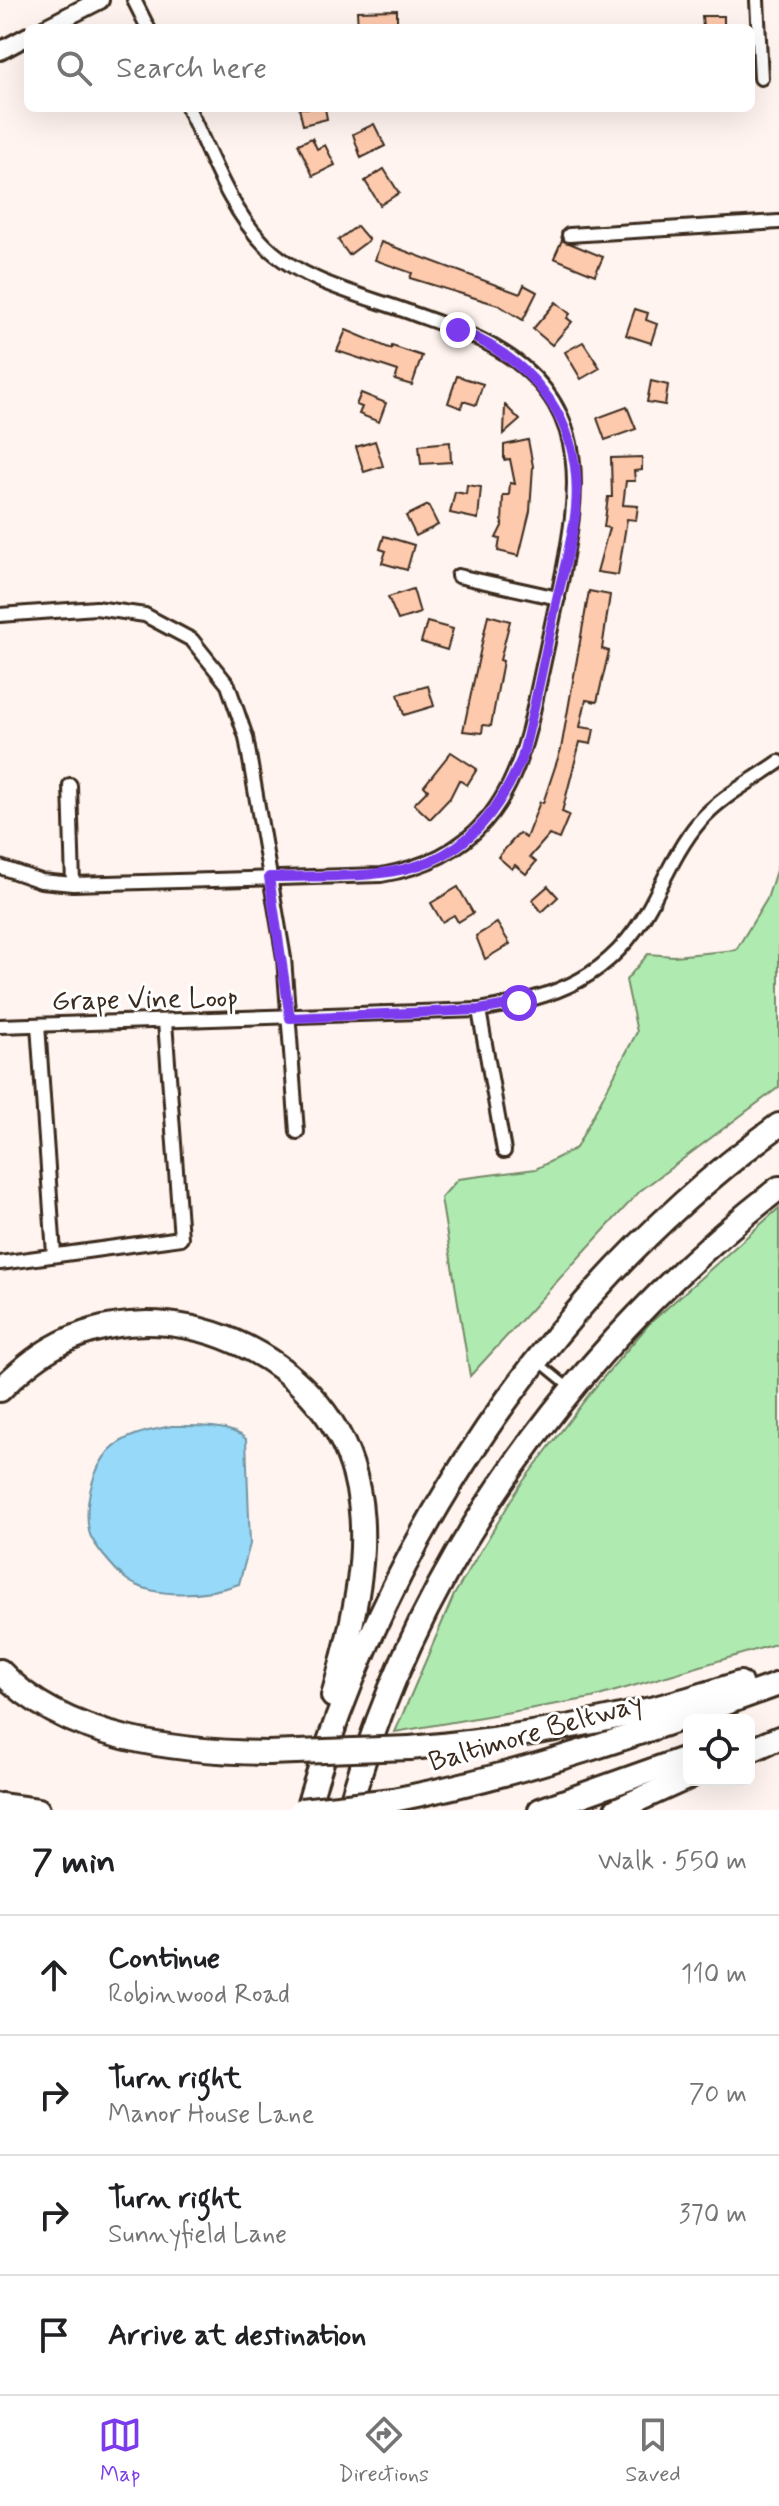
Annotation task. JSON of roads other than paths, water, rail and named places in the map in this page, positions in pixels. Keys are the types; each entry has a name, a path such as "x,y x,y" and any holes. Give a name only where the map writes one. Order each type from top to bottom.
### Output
{"highway":[{"path":"303,1810 378,1617 457,1471 536,1360 639,1243 702,1186 779,1125"},
{"path":"349,1810 395,1680 453,1560 529,1441 571,1389 670,1281 779,1188"},
{"path":"0,1390 53,1347 76,1338 131,1325 164,1325 224,1337 256,1350 280,1365 316,1400 347,1450 358,1490 362,1535 351,1628 303,1810"},
{"path":"0,1671 33,1700 95,1728 174,1747 268,1753 410,1748 484,1741 611,1717 722,1689 779,1670"},
{"name":"Baltimore Beltway","path":"303,1810 393,1800 523,1771 633,1737 779,1684"},
{"path":"755,1732 779,1723"},
{"path":"755,1748 779,1738"},
{"path":"540,1810 683,1759"},
{"path":"616,1810 683,1780"},
{"path":"0,1805 38,1810"}],"street":[{"path":"53,24 100,0"},
{"path":"134,0 146,24"},
{"path":"757,0 761,78"},
{"path":"0,51 24,38"},
{"path":"0,867 41,881 73,884 381,875 410,870 465,842 489,819 508,790 522,758 576,508 571,444 562,415 542,386 512,358 481,339 313,277 285,262 246,222 190,112"},
{"path":"569,235 779,222"},
{"path":"458,576 558,598"},
{"path":"0,615 96,608 145,615 192,640 228,685 239,709 269,877 290,1018 297,1132"},
{"name":"Grape Vine Loop","path":"0,1026 479,1010 557,993 585,979 617,953 642,922 701,819 779,762"},
{"path":"70,785 73,884"},
{"path":"479,1010 504,1151"},
{"path":"0,1263 181,1238 165,1022"},
{"path":"38,1025 54,1254"}],"lane":[{"path":"536,1360 571,1389"}],"water":[{"path":"172,1426 221,1428 246,1439 250,1544 239,1584 181,1594 138,1586 126,1579 104,1556 91,1536 89,1499 94,1477 104,1458 123,1440"}]}
